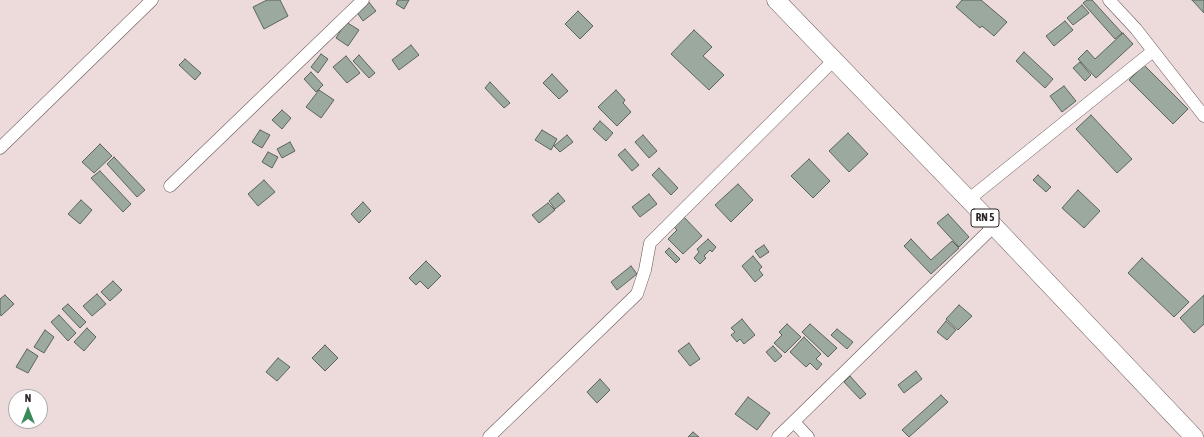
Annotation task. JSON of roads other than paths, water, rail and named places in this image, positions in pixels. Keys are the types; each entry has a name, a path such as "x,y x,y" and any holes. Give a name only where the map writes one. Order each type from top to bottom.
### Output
{"main road":[{"name":"RN 5","path":"776,0 994,226 1194,437"}],"street":[{"path":"0,148 152,0"},
{"path":"170,186 363,0"},
{"path":"1109,0 1136,29 1204,116"},
{"path":"968,200 1153,51"},
{"path":"489,437 637,294 645,270 650,243 834,60"},
{"path":"778,437 994,226"},
{"path":"794,422 808,437"}]}
